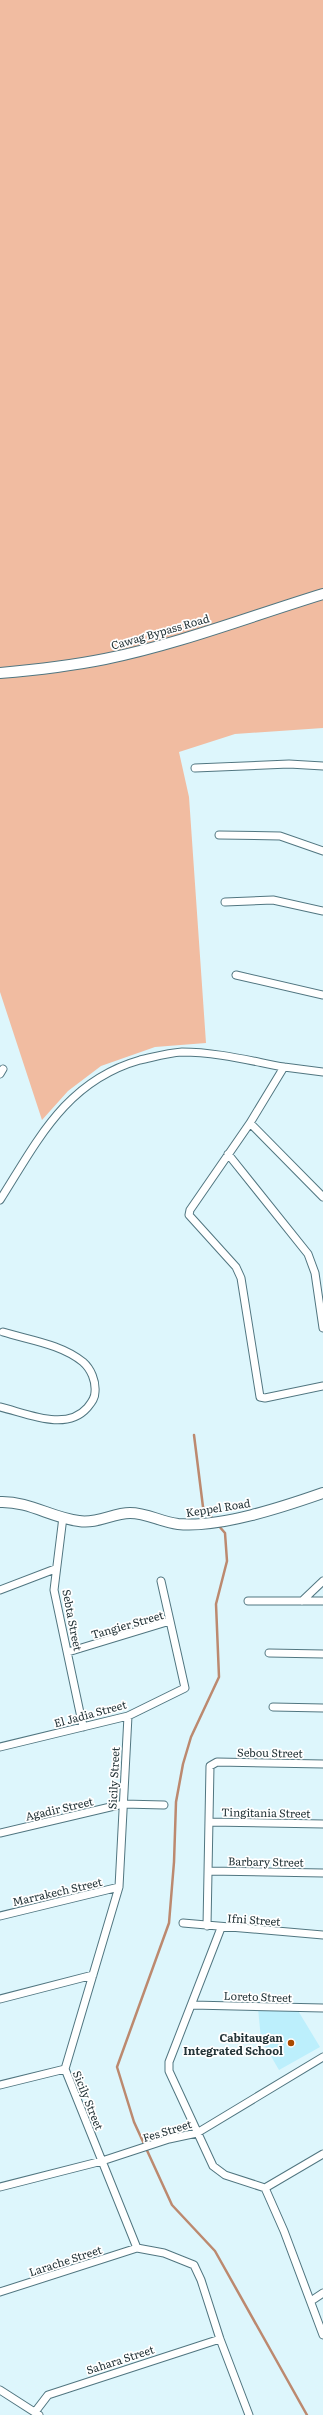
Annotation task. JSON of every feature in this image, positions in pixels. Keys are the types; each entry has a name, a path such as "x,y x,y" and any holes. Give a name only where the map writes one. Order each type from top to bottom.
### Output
{"street":[{"name":"Cawag Bypass Road","path":"0,673 50,668 106,658 169,642 323,594"},
{"path":"195,768 289,764 323,766"},
{"path":"219,835 280,836 323,851"},
{"path":"224,902 273,900 323,911"},
{"path":"236,975 323,995"},
{"path":"0,1200 49,1122 68,1101 104,1075 128,1064 159,1055 181,1052 208,1054 323,1072"},
{"path":"284,1067 250,1123 190,1210 190,1215 236,1267 241,1278 259,1395 265,1398 323,1386"},
{"path":"250,1123 323,1197"},
{"path":"228,1154 308,1254 315,1273 323,1328"},
{"path":"0,1407 50,1419 71,1419 78,1416 90,1405 95,1389 89,1369 72,1355 53,1346 3,1332"},
{"name":"Keppel Road","path":"0,1502 28,1505 63,1517 90,1522 130,1513 173,1523 196,1524 274,1509 323,1493"},
{"name":"Sebta Street","path":"63,1517 55,1569 57,1607 68,1652 83,1727"},
{"path":"0,1590 55,1569"},
{"path":"161,1581 170,1621"},
{"path":"302,1601 323,1581"},
{"path":"248,1601 323,1601"},
{"name":"Tangier Street","path":"68,1652 170,1621 185,1682 183,1690"},
{"path":"269,1653 323,1654"},
{"name":"El Jadia Street","path":"0,1747 128,1716 183,1690"},
{"path":"273,1707 323,1708"},
{"name":"Sicily Street","path":"128,1716 119,1887 65,2069 137,2248"},
{"name":"Sebou Street","path":"210,1822 210,1767 217,1762 323,1764"},
{"name":"Agadir Street","path":"0,1833 123,1804 164,1806"},
{"path":"207,1926 210,1822"},
{"name":"Tingitania Street","path":"210,1822 323,1824"},
{"name":"Barbary Street","path":"208,1870 323,1873"},
{"name":"Marrakech Street","path":"0,1916 119,1887"},
{"name":"Ifni Street","path":"183,1923 221,1928 323,1935"},
{"path":"221,1928 168,2068 197,2134 213,2166 225,2175 265,2188 323,2154"},
{"path":"0,1999 92,1975"},
{"name":"Loreto Street","path":"192,2005 323,2008"},
{"name":"Fes Street","path":"0,2186 102,2161 169,2140 197,2134 323,2057"},
{"path":"0,2085 65,2069"},
{"path":"265,2188 311,2301 323,2335"},
{"path":"137,2248 164,2253 194,2265 201,2280 220,2339 249,2415"},
{"name":"Larache Street","path":"0,2292 137,2248"},
{"path":"311,2301 323,2293"},
{"name":"Sahara Street","path":"37,2414 48,2395 220,2339"},
{"path":"0,2390 37,2414"}],"shaded area":[{"path":"0,0 323,0 323,728 235,734 179,752 189,797 206,1043 155,1047 101,1066 68,1091 42,1120 0,992"},
{"name":"Cabitaugan Integrated School","path":"258,2008 297,2009 320,2047 279,2070 261,2039"}],"waterway":[{"path":"194,1435 203,1507 213,1519"},
{"path":"218,1525 225,1533 227,1561 216,1604 219,1677 191,1737 183,1764 176,1802 174,1862 169,1923 117,2067 134,2122 172,2205 215,2251 307,2415"}],"place":[{"name":"Cabitaugan Integrated School","path":"291,2043"}]}
